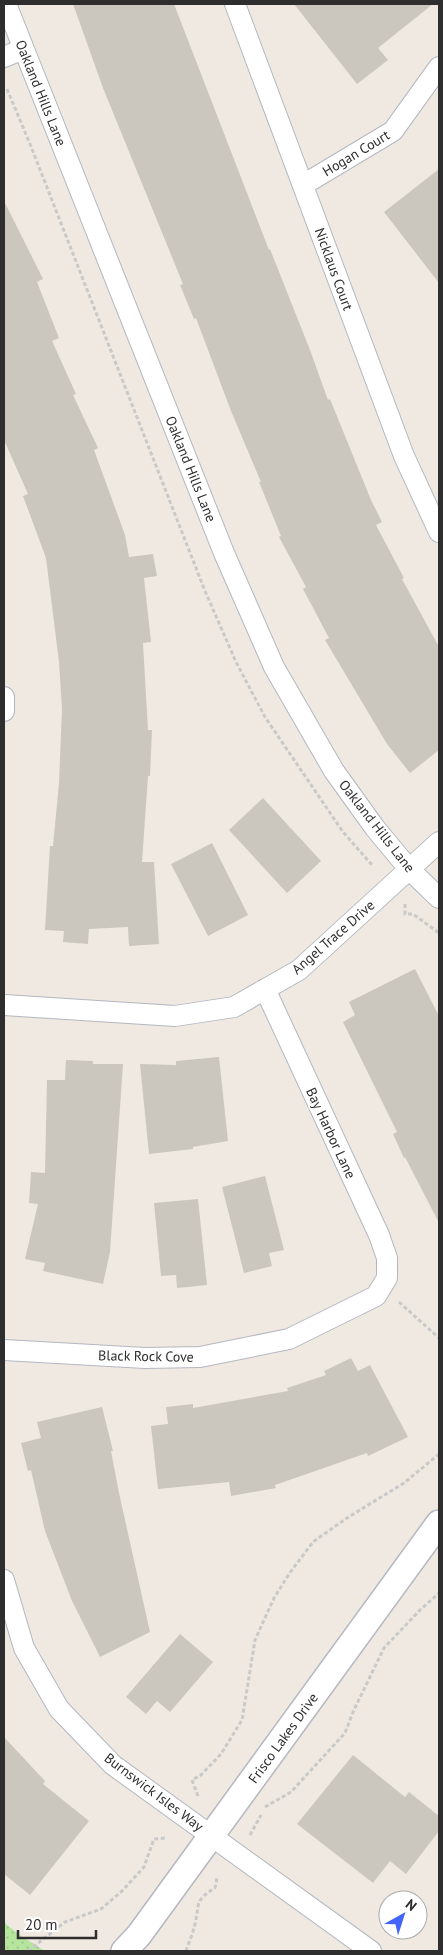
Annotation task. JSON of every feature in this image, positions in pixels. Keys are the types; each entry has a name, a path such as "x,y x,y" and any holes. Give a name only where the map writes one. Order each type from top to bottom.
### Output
{"street":[{"name":"Oakland Hills Lane","path":"6,4 224,553 274,667 334,770 375,828 410,869 439,898"},
{"name":"Nicklaus Court","path":"236,4 404,456 439,532"},
{"path":"4,56 24,49"},
{"name":"Hogan Court","path":"303,185 394,131 439,67"},
{"path":"4,698 4,711"},
{"name":"Angel Trace Drive","path":"4,1006 175,1016 234,1007 299,970 439,842"},
{"name":"Bay Harbor Lane","path":"265,990 379,1235 387,1258 385,1282"},
{"name":"Black Rock Cove","path":"4,1350 145,1358 200,1357 290,1339 376,1296 385,1282"},
{"name":"Frisco Lakes Drive","path":"124,1951 139,1935 439,1523"},
{"name":"Burnswick Isles Way","path":"4,1580 24,1648 59,1709 113,1765 370,1951"}],"path":[{"path":"405,901 405,914 413,914 439,933"},
{"path":"385,1282 439,1338"},
{"path":"198,1796 192,1780 201,1775 221,1754 242,1720 255,1640 274,1598 289,1574 313,1542 347,1518 404,1483 439,1454"},
{"path":"250,1835 265,1807 291,1792 345,1733 384,1648 439,1593"},
{"path":"28,1951 65,1922 101,1909 122,1891 144,1867 154,1839 166,1838"},
{"path":"186,1951 195,1923 197,1905 204,1895 214,1888 217,1878"}],"green space":[{"path":"4,1922 18,1934 45,1951 4,1951"}],"building":[{"path":"73,4 174,4 328,400 330,399 371,500 382,522 376,525 404,578 402,579 439,647 439,750 410,773 387,744 325,640 329,638 303,589 306,587 279,537 281,536 259,482 261,482 231,411 196,318 194,319 180,285 183,284 103,88"},
{"path":"294,4 433,4 378,48 388,60 357,84"},
{"path":"439,169 439,283 384,212"},
{"path":"4,201 43,279 37,282 59,338 52,341 76,394 73,395 98,448 94,450 125,535 129,557 153,554 157,576 144,578 151,642 143,643 148,730 152,730 142,862 154,862 159,944 129,946 128,927 89,929 88,944 63,942 64,931 45,930 50,846 53,846 59,783 62,709 59,662 46,558 23,496 28,494 4,440"},
{"path":"263,798 321,861 287,893 229,830"},
{"path":"212,843 248,915 208,936 171,864"},
{"path":"415,969 439,1016 439,1223 404,1158 393,1134 397,1132 343,1022 355,1015 349,1002"},
{"path":"219,1057 228,1141 193,1147 193,1149 149,1154 140,1064 176,1065 176,1061"},
{"path":"66,1060 93,1061 93,1064 123,1064 110,1252 103,1284 43,1271 45,1263 25,1259 38,1204 29,1203 31,1172 45,1173 47,1080 65,1080"},
{"path":"265,1176 284,1250 269,1253 272,1266 244,1273 222,1187"},
{"path":"198,1199 207,1285 177,1288 176,1275 161,1276 154,1203"},
{"path":"351,1358 358,1371 370,1365 408,1437 368,1456 367,1453 275,1485 276,1488 231,1496 229,1482 158,1489 151,1426 168,1424 166,1407 193,1404 193,1408 288,1391 287,1388 326,1375 324,1371"},
{"path":"102,1407 113,1451 111,1451 119,1493 150,1632 100,1657 72,1601 45,1531 31,1470 28,1471 21,1443 41,1438 37,1422"},
{"path":"180,1634 213,1662 170,1712 157,1701 146,1714 126,1697"},
{"path":"4,1737 45,1781 43,1784 89,1821 30,1895 4,1874"},
{"path":"353,1755 405,1797 409,1792 439,1816 439,1831 406,1874 390,1861 373,1883 297,1824"}]}
